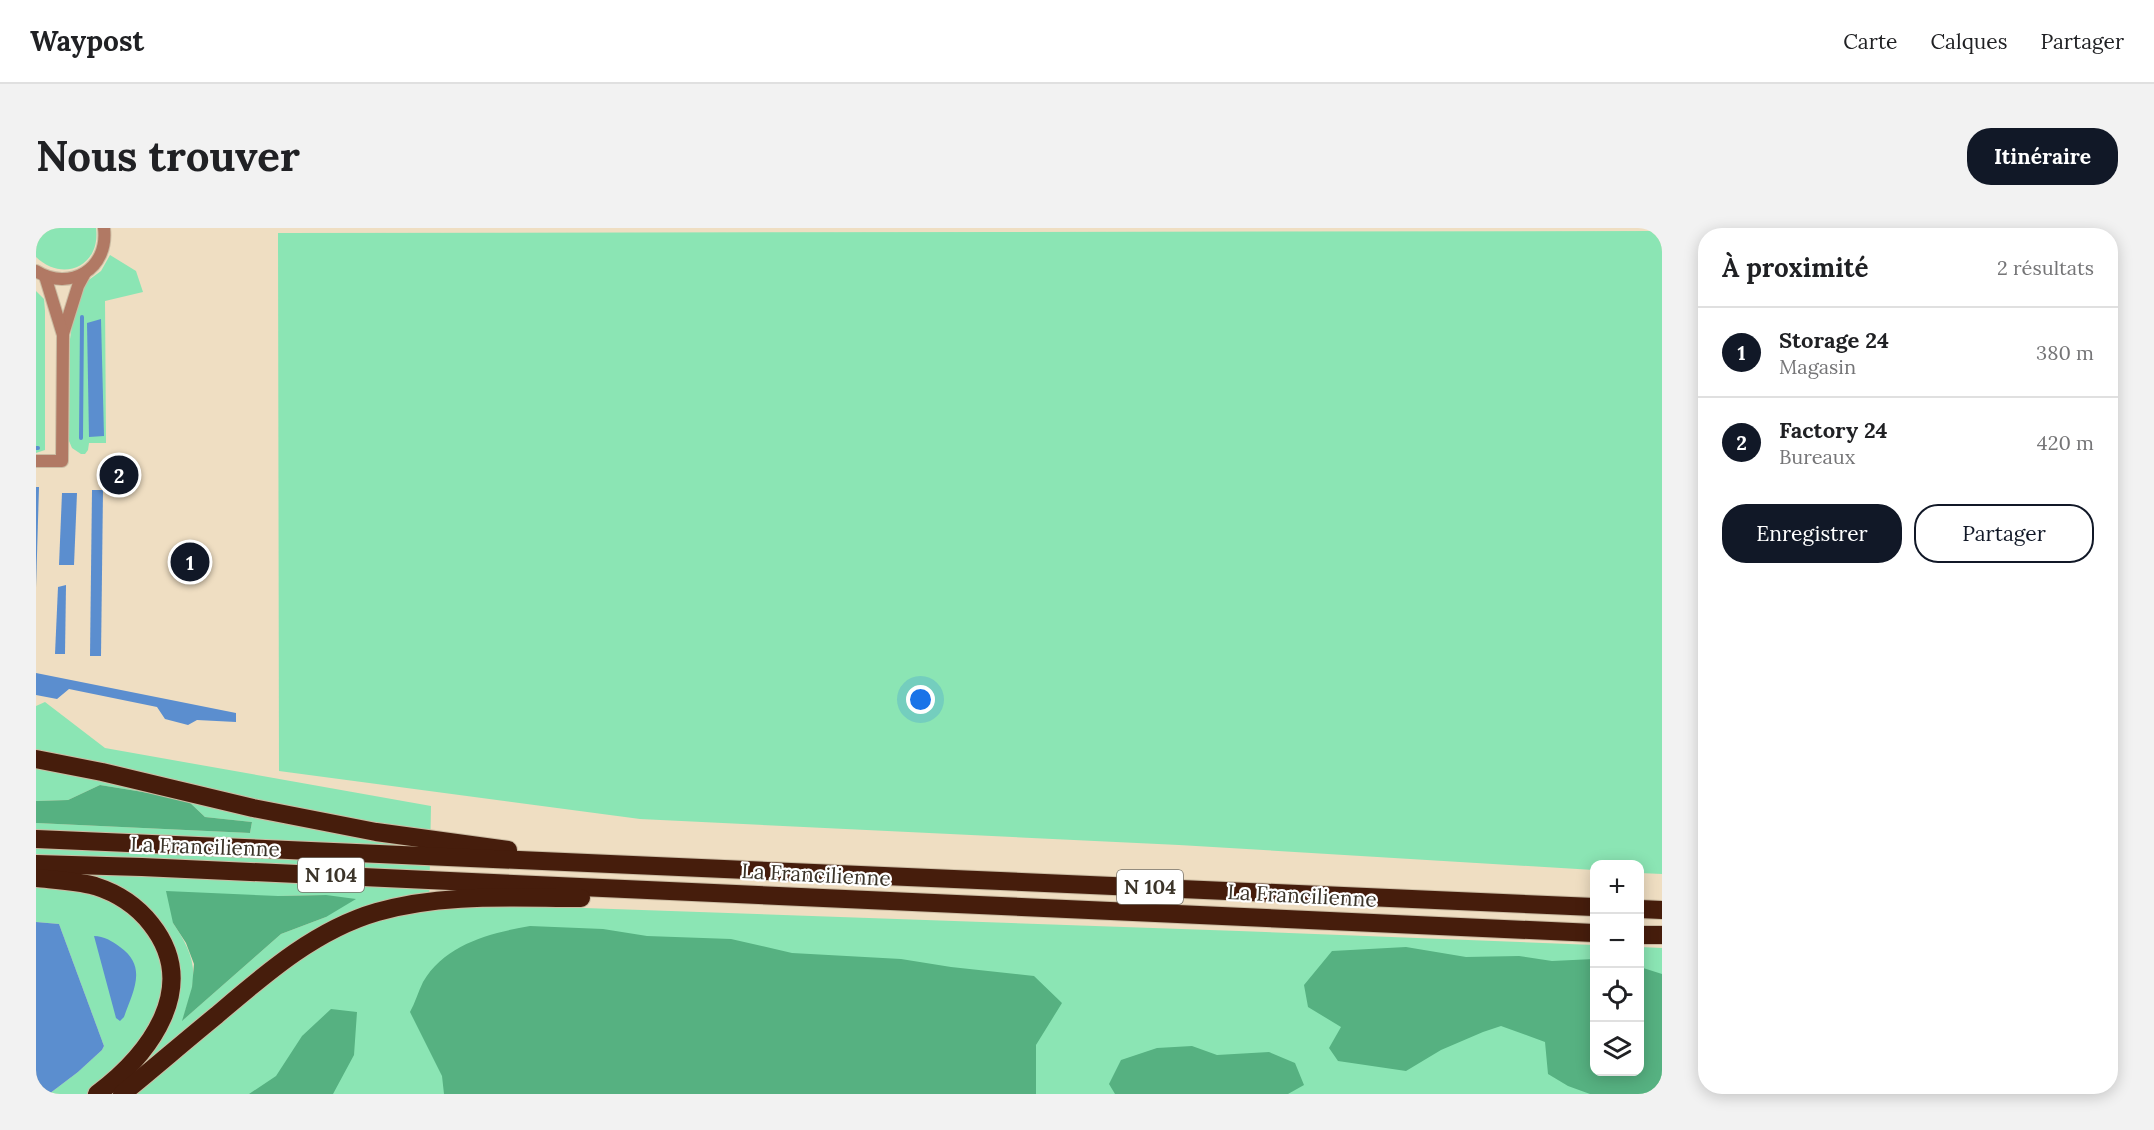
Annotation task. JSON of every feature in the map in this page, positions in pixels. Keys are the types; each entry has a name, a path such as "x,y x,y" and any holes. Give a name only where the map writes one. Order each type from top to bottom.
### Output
{"highway":[{"path":"36,759 102,772 253,808 376,832 506,849 531,861"},
{"name":"La Francilienne","path":"36,839 1590,907"},
{"name":"La Francilienne","path":"36,864 154,867 1590,933"},
{"path":"36,878 94,886 123,899 143,914 157,931 168,952 171,993 165,1013 156,1031 135,1059 98,1094"},
{"path":"123,1094 262,976 329,931 376,912 425,902 470,898 606,899 626,889"},
{"path":"1644,909 1662,910"},
{"path":"1644,934 1662,935"}],"street":[{"path":"36,461 62,461 63,336 78,286 102,251 105,238 104,228"},
{"path":"40,273 57,279 72,278 85,273"},
{"path":"40,273 63,336"}],"green space":[{"path":"36,228 96,228 93,252 86,261 68,269 57,269 47,265 36,257"},
{"path":"1662,231 1662,874 1644,873 1644,860 1590,860 1590,870 1179,845 640,819 279,771 278,233"},
{"path":"110,255 136,271 143,292 105,301 106,443 89,443 88,450 85,454 81,454 72,448 69,441 70,339 75,306 86,282 101,271"},
{"path":"36,291 44,299 45,311 45,450 36,453"},
{"path":"45,702 105,748 431,806 429,911 456,907 527,906 1590,945 1590,1076 1644,1076 1644,947 1662,948 1662,1094 49,1094 78,1072 104,1046 59,924 36,922 36,823 250,833 252,822 205,817 186,799 100,785 68,800 36,801 36,706","holes":["326,895 326,917 281,934 183,1020 192,988 193,970 190,954 173,923 278,896"]},
{"path":"100,785 186,799 205,817 252,822 250,833 36,823 36,801 68,800"},
{"path":"166,891 278,896 326,895 356,899 326,917 281,934 182,1021 192,987 194,964 186,943 173,923"},
{"path":"530,926 603,929 647,936 731,939 792,953 901,959 1034,976 1062,1003 1036,1045 1036,1094 444,1094 442,1076 410,1012 423,982 443,958 456,949 500,932"},
{"path":"1406,947 1466,957 1519,956 1552,961 1590,959 1590,1076 1644,1076 1644,968 1662,974 1662,1094 1590,1094 1568,1086 1548,1074 1545,1042 1501,1026 1441,1050 1406,1071 1338,1061 1329,1048 1341,1027 1308,1007 1304,985 1332,951"},
{"path":"331,1009 357,1012 354,1055 333,1094 249,1094 276,1076 302,1036"},
{"path":"1192,1046 1217,1055 1269,1052 1295,1063 1304,1085 1288,1094 1115,1094 1109,1084 1121,1060 1157,1048"}],"water":[{"path":"101,319 104,436 89,437 87,323"},
{"path":"36,487 39,487 36,588"},
{"path":"92,490 103,490 101,656 90,656"},
{"path":"62,493 77,493 74,565 59,565"},
{"path":"66,585 65,654 55,654 58,587"},
{"path":"36,673 236,713 236,722 197,720 188,725 165,719 157,707 69,689 57,699 36,695"},
{"path":"36,922 59,924 104,1046 78,1072 49,1094 36,1094"},
{"path":"94,936 105,938 120,947 134,963 136,980 134,989 124,1017 120,1021 116,1018"}],"waterway":[{"path":"81,438 82,317"}],"place":[{"name":"Factory 24","path":"119,475"},
{"name":"Storage 24","path":"190,562"}]}
